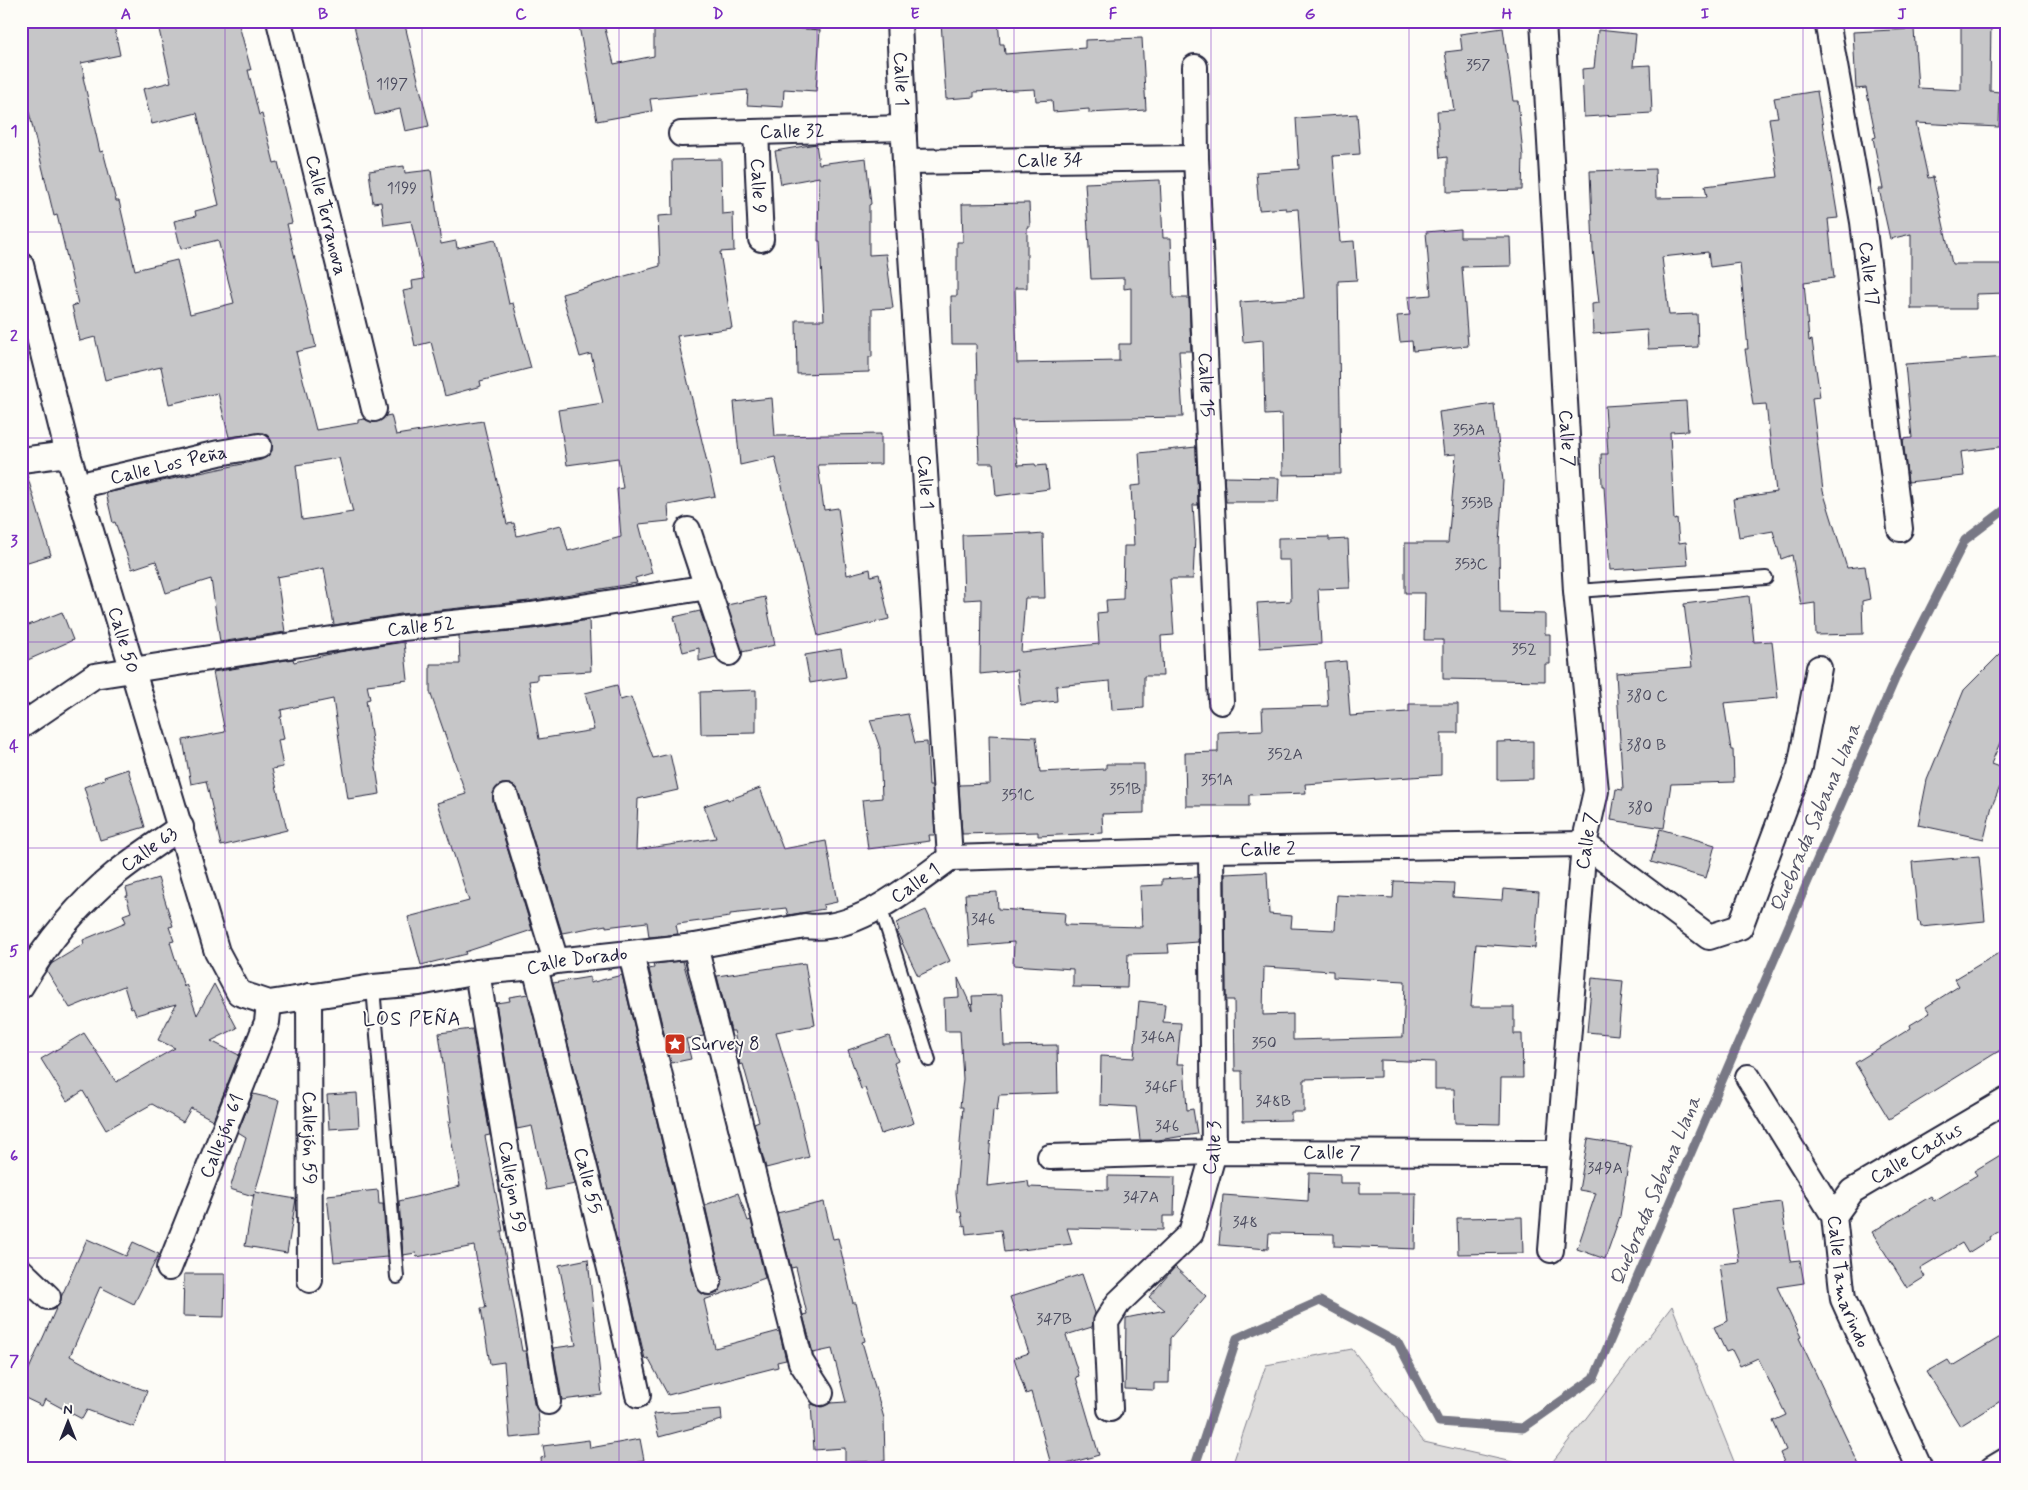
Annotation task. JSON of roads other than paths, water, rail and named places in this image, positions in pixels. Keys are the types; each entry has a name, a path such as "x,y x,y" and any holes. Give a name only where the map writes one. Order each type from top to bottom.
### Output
{"street":[{"name":"Calle Terranova","path":"279,21 374,409"},
{"name":"Calle 1","path":"880,906 950,858 905,162 899,21"},
{"name":"Calle 7","path":"1050,1157 1214,1152 1559,1153 1584,844 1596,791 1576,591 1542,21"},
{"name":"Calle 17","path":"1827,21 1863,222 1900,529"},
{"name":"Calle 15","path":"1195,67 1196,158 1221,702"},
{"name":"Calle 32","path":"681,134 904,128"},
{"name":"Calle 9","path":"756,132 761,239"},
{"name":"Calle 34","path":"905,162 1196,158"},
{"name":"Calle 50","path":"21,265 68,454 181,827"},
{"name":"Calle Los Peña","path":"78,486 219,453 259,446"},
{"path":"21,460 68,454"},
{"path":"688,530 729,653"},
{"name":"Calle 52","path":"21,726 94,676 403,628 532,615 708,587"},
{"path":"1584,844 1709,937 1740,927 1800,767 1819,668"},
{"name":"Calle 55","path":"506,797 546,964 638,1395"},
{"name":"Calle 63","path":"21,986 36,962 72,915 114,875 181,827 217,952 239,993 269,1003"},
{"name":"Calle 2","path":"950,858 1211,850 1584,844"},
{"name":"Calle 3","path":"1110,1408 1106,1322 1118,1303 1191,1233 1214,1152 1211,850"},
{"name":"Calle Dorado","path":"269,1003 373,987 419,983 477,972 695,946 805,926 817,928 841,924 880,906"},
{"path":"695,946 801,1362 821,1393"},
{"path":"631,954 709,1282"},
{"name":"Callejon 59","path":"477,972 548,1402"},
{"name":"Callejón 59","path":"309,996 310,1280"},
{"name":"Callejón 61","path":"169,1268 267,1022 269,1003"},
{"name":"Calle Tamarindo","path":"1748,1077 1834,1216 1843,1299 1920,1469"},
{"name":"Calle Cactus","path":"1834,1216 1852,1191 2007,1100"},
{"path":"1551,1250 1559,1153"},
{"path":"21,1271 48,1296"},
{"path":"1992,1469 2007,1460"}],"lane":[{"path":"1576,591 1766,578"},
{"path":"880,906 929,1060"},
{"path":"373,987 397,1277"}],"waterway":[{"name":"Quebrada Sabana Llana","path":"1194,1469 1237,1338 1320,1301 1398,1343 1439,1422 1523,1428 1594,1378 1898,672 1965,540 2007,508"}],"place":[{"name":"Survey 8","path":"675,1044"}],"district":[{"name":"LOS PEÑA","path":"412,1019"}]}
